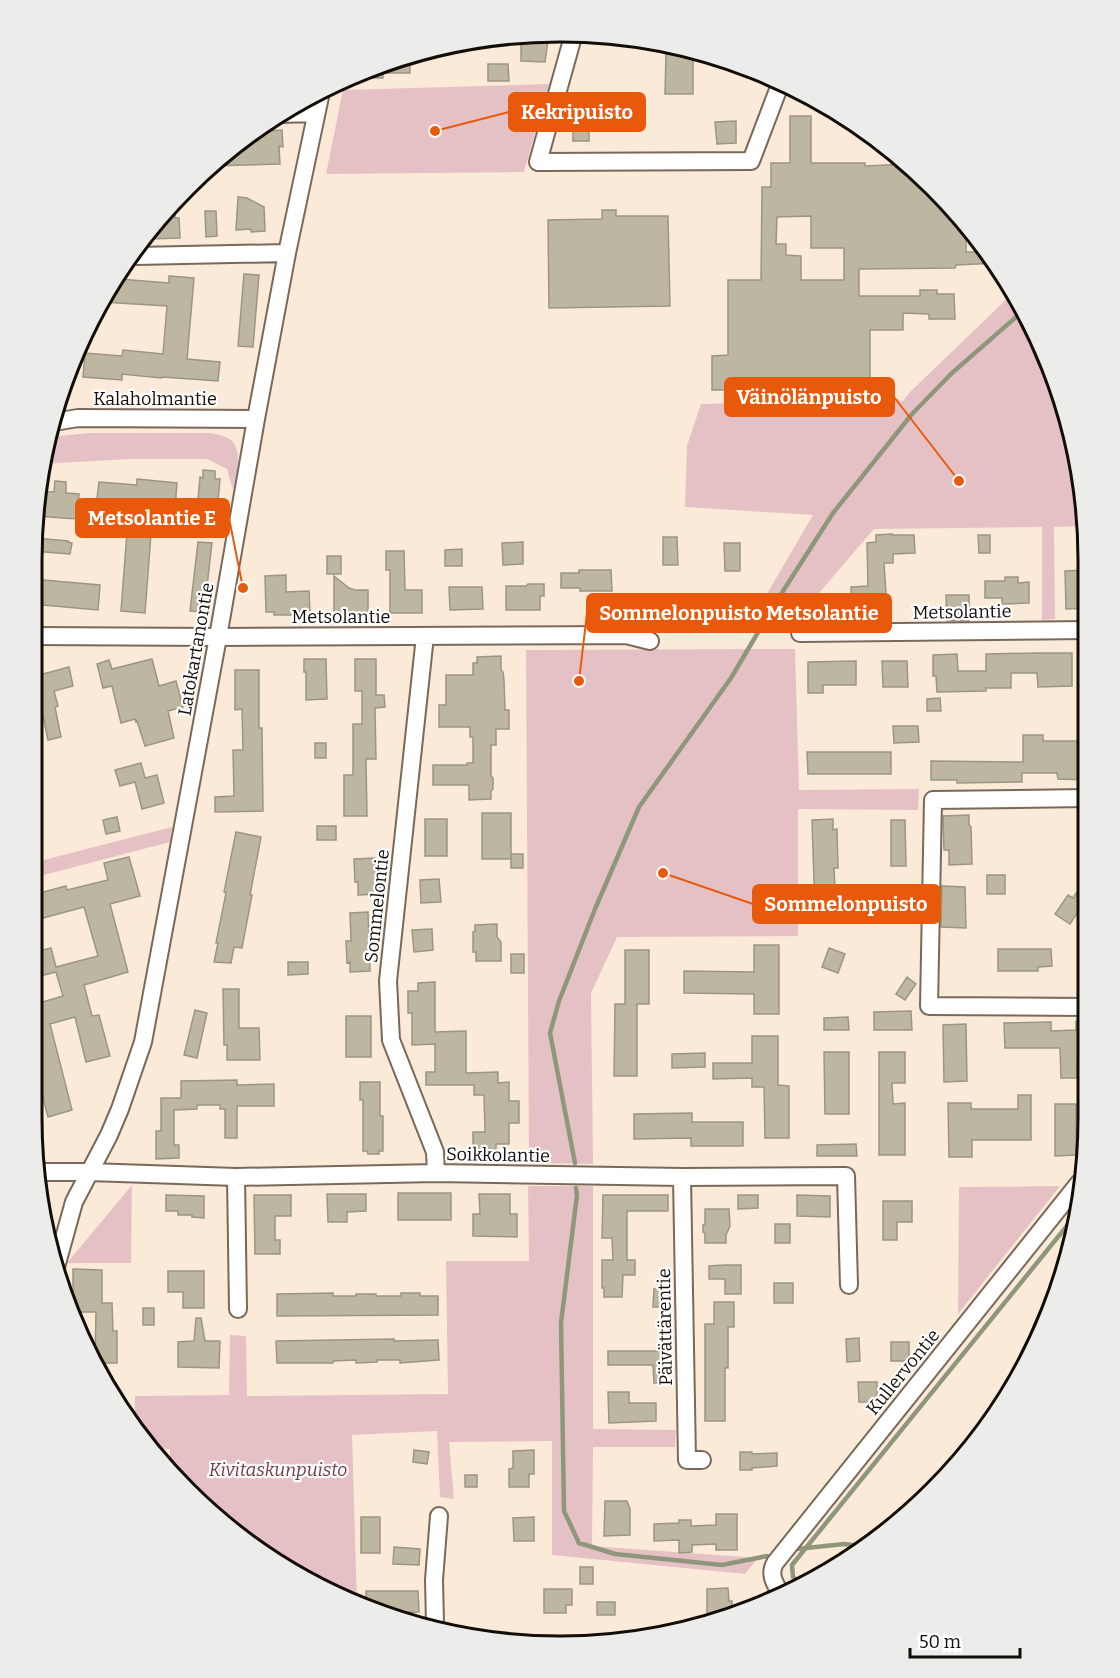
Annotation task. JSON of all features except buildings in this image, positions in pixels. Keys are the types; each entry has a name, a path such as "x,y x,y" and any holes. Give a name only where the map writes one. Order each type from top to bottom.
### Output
{"street":[{"path":"571,42 537,162 751,162 778,90"},
{"name":"Latokartanontie","path":"60,1252 74,1202 109,1135 143,1042 287,253 319,102"},
{"path":"297,114 316,113"},
{"path":"141,256 287,253"},
{"name":"Kalaholmantie","path":"61,421 78,418 256,419"},
{"name":"Metsolantie","path":"800,633 1078,630"},
{"name":"Metsolantie","path":"42,636 626,635 650,641"},
{"name":"Sommelontie","path":"425,636 388,981 391,1040 435,1152 436,1173"},
{"path":"1078,798 933,800 928,1006 1078,1007"},
{"name":"Soikkolantie","path":"45,1172 236,1177 436,1173 682,1177 846,1176 849,1285"},
{"path":"236,1177 238,1309"},
{"name":"Päivättärentie","path":"682,1177 687,1460 702,1460"},
{"name":"Kullervontie","path":"777,1588 772,1578 775,1563 1074,1189"},
{"path":"435,1620 434,1580 439,1516"}],"green space":[{"path":"549,84 524,172 326,174 343,90"},
{"path":"1007,298 1025,331 1051,393 1074,492 1077,526 1054,527 1055,619 1042,620 1042,527 874,529 795,621 751,621 813,515 685,507 687,446 701,404 898,399 902,402"},
{"path":"90,433 212,433 226,437 234,444 238,456 233,490 227,469 207,459 129,459 51,463 58,436"},
{"path":"795,649 799,790 919,789 918,810 798,809 798,936 617,937 591,993 593,1164 529,1163 526,650"},
{"path":"172,827 170,842 42,875 42,860"},
{"path":"132,1185 131,1263 67,1263"},
{"name":"Kivitaskunpuisto","path":"528,1186 593,1186 593,1429 676,1430 675,1447 593,1447 592,1546 758,1558 745,1574 552,1555 552,1441 449,1442 454,1499 440,1497 437,1431 352,1435 357,1595 301,1567 245,1529 218,1507 171,1460 170,1449 162,1448 135,1414 135,1396 229,1395 230,1335 246,1336 247,1396 448,1394 446,1261 529,1261"},
{"path":"1060,1186 958,1314 959,1187"}],"waterway":[{"path":"575,1163 550,1033 559,1001 595,909 639,807 731,678 833,513 912,414 952,373 1017,316"},
{"path":"576,1188 561,1323 564,1511 579,1543 615,1554 722,1565 767,1556"},
{"path":"796,1579 793,1577 792,1565 1066,1227"},
{"path":"797,1549 853,1545"}],"place":[{"name":"Kekripuisto","path":"435,131"},
{"name":"Väinölänpuisto","path":"959,481"},
{"name":"Metsolantie E","path":"243,588"},
{"name":"Sommelonpuisto Metsolantie","path":"579,681"},
{"name":"Sommelonpuisto","path":"663,873"}]}
